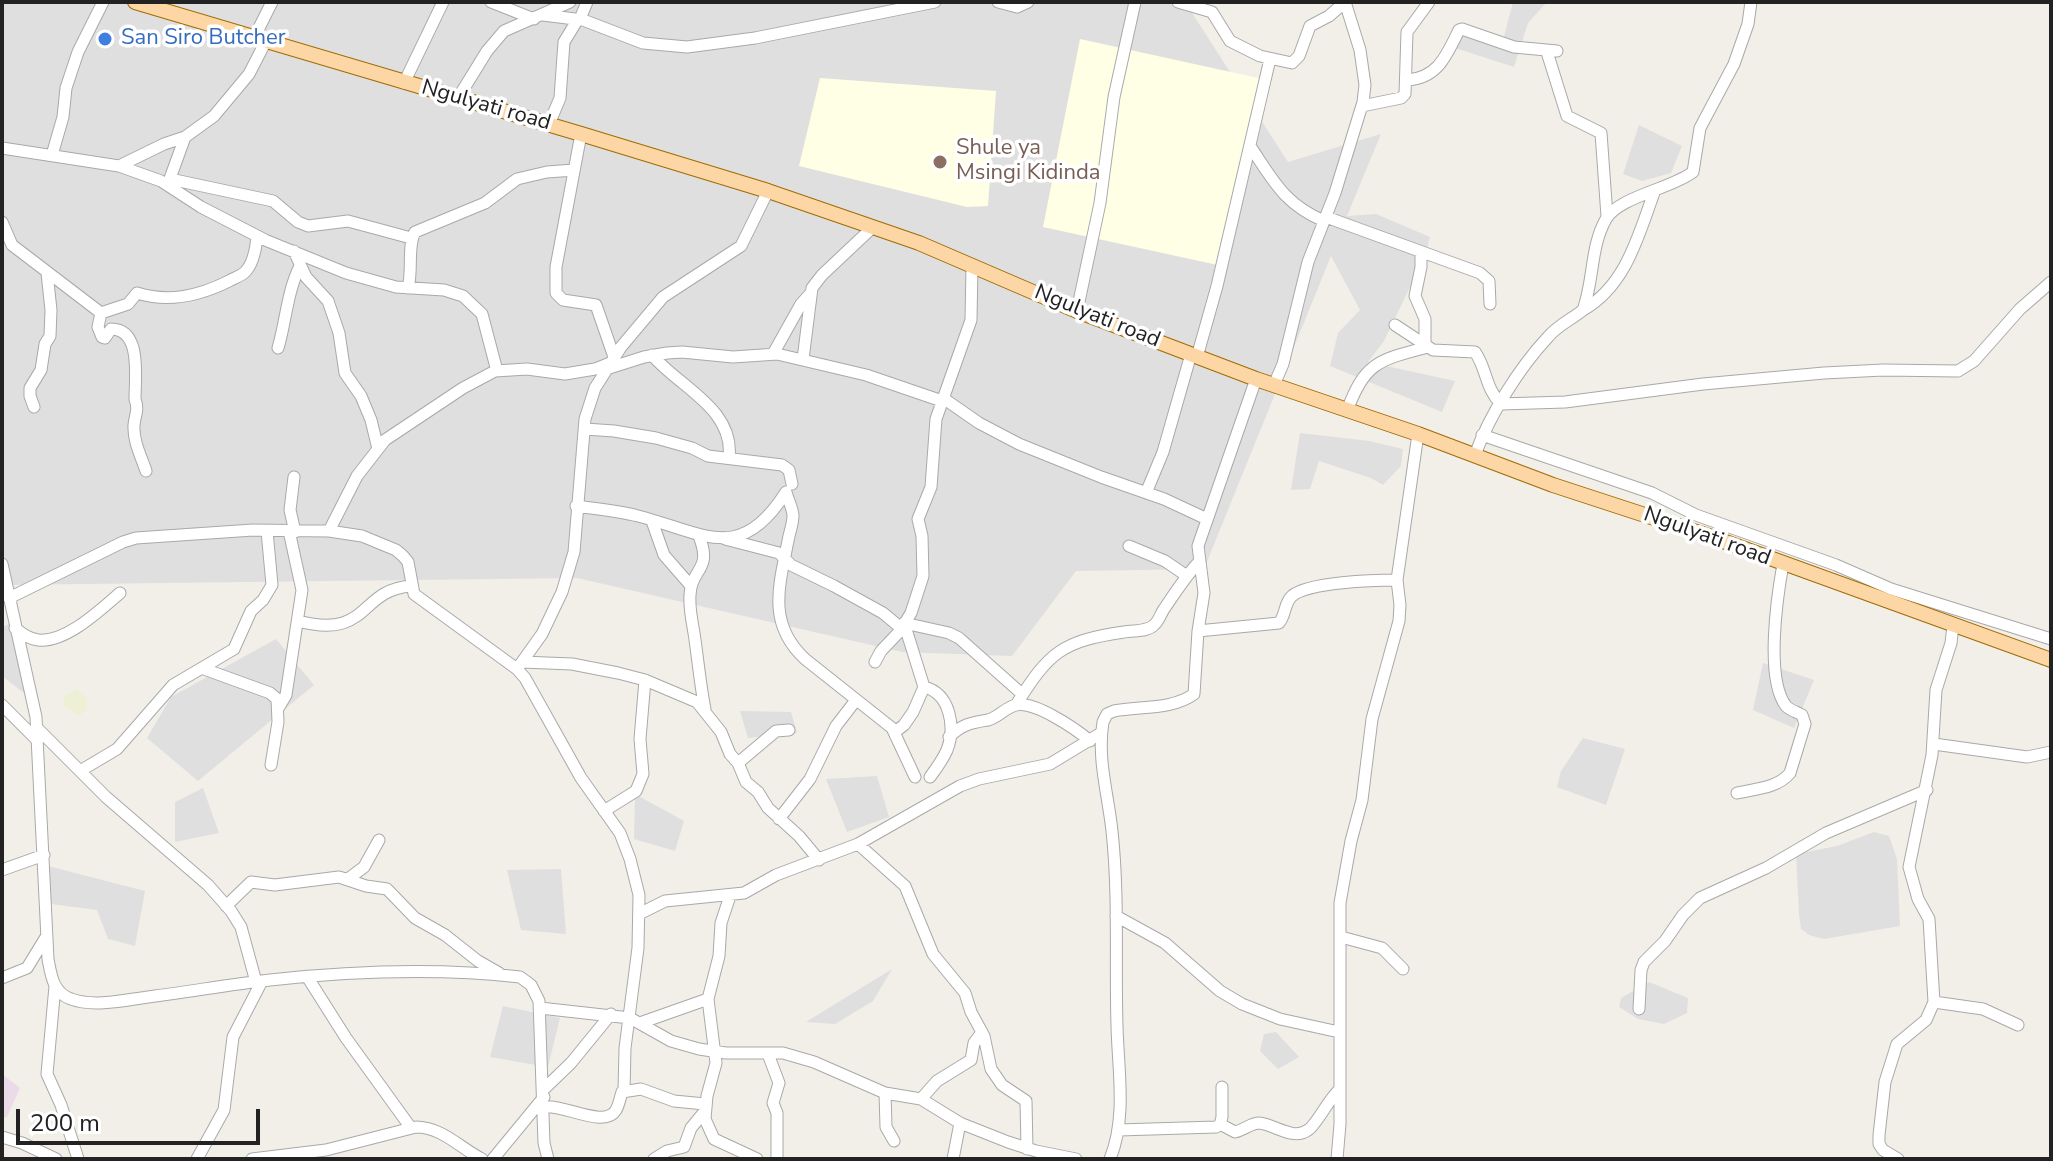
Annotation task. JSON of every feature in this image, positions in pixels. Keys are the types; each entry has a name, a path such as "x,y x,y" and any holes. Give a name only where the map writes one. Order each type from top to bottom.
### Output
{"main road":[{"name":"Ngulyati road","path":"135,2 549,124 768,191 873,227 919,243 1077,311 1256,379 1418,434 1553,485 1709,536 2051,660"}],"street":[{"path":"52,155 63,117 66,88 78,52 103,2"},
{"path":"119,166 185,137 214,116 234,95 249,74 272,2"},
{"path":"404,83 443,2"},
{"path":"491,2 538,17 579,19 643,43 687,47 755,38 935,2"},
{"path":"458,98 487,51 504,31 570,2"},
{"path":"549,124 560,98 564,42 587,2"},
{"path":"998,2 1017,7 1028,2"},
{"path":"1077,311 1100,203 1114,97 1135,2"},
{"path":"1178,2 1208,6 1230,41 1270,59 1296,61 1310,26 1329,16 1345,2 1364,71 1362,106 1308,262 1283,364 1274,385"},
{"path":"1362,106 1401,98 1405,94 1404,46 1407,32 1429,2"},
{"path":"1607,216 1693,172 1700,128 1742,45 1751,2"},
{"path":"1407,80 1432,73 1442,63 1462,29 1514,47 1552,51 1567,116 1598,130 1602,136 1601,160 1607,216 1583,310"},
{"path":"1146,493 1163,452 1194,355 1270,59"},
{"path":"581,134 556,267 556,293 563,300 596,305 610,363"},
{"path":"169,182 185,137"},
{"path":"1250,146 1290,202 1325,219 1480,273 1489,281 1490,304"},
{"path":"2,148 119,166 169,182 273,201 298,222 308,226 348,221 411,238"},
{"path":"408,288 412,266 411,238 415,232 485,203 517,179 574,170"},
{"path":"169,182 201,207 257,236 359,277 408,288 444,290 471,302 482,314 497,371"},
{"path":"1475,455 1482,435 1501,404 1549,335 1606,292 1621,273 1655,190"},
{"path":"520,666 542,634 562,592 574,552 587,411 595,388 610,363 663,297 741,246 768,191"},
{"path":"2,222 12,245 101,313"},
{"path":"773,354 801,304 822,275 873,227"},
{"path":"101,313 128,304 137,293 149,298 181,298 245,273 254,255 257,236"},
{"path":"294,251 306,277 328,301 339,333 345,373 361,396 378,449"},
{"path":"1421,252 1415,296 1425,319 1426,346"},
{"path":"278,348 292,284 300,266"},
{"path":"875,662 903,625 915,603 923,576 922,536 918,519 931,487 932,444 942,399 971,320 972,266"},
{"path":"34,407 30,388 41,370 45,344 50,336 47,273"},
{"path":"1501,404 1565,402 1811,374 1883,370 1958,371 1974,361 2020,309 2051,282"},
{"path":"803,359 811,294"},
{"path":"101,313 98,327 102,337 105,338 111,329 117,329 127,333 133,341 135,399 139,408 134,424 135,439 146,471"},
{"path":"1395,325 1426,346 1443,352 1475,352 1488,389 1501,404"},
{"path":"1347,411 1366,372 1381,360 1426,346"},
{"path":"329,531 357,476 385,440 481,377 497,371 527,369 565,374 652,355 682,352 733,357 773,354 803,359 942,399 1019,444 1207,519"},
{"path":"652,355 669,374 700,396 724,426 731,442 729,458"},
{"path":"1110,1159 1119,1130 1120,1092 1114,856 1102,777 1101,733 1107,714 1170,704 1186,700 1194,694 1204,593 1198,546 1256,379"},
{"path":"585,429 656,438 708,456 782,465 789,470 792,484"},
{"path":"1337,1159 1342,891 1362,800 1372,719 1399,621 1397,580 1418,434"},
{"path":"1482,435 1639,488 1696,515 1836,565 1891,589 2051,639"},
{"path":"279,707 286,695 302,590 290,510 294,477"},
{"path":"724,539 742,535 758,526 786,492 793,516 778,597 783,630 793,647 895,732 915,777"},
{"path":"576,506 652,521 699,536 779,553 791,565 903,625 949,633 959,638 1024,704 1046,713 1090,741"},
{"path":"652,521 664,555 691,586"},
{"path":"80,771 117,749 173,685 234,649 251,611 263,600 272,585 267,531"},
{"path":"9,598 110,547 136,538 329,531 362,536 396,550 408,562 414,594 520,666 581,778 620,833 630,859 641,913 635,1020 624,1059 624,1091 613,1114 604,1118 560,1106 544,1098"},
{"path":"699,536 704,548 704,564 691,586 690,612 698,677 706,711"},
{"path":"1129,546 1165,561 1187,576"},
{"path":"949,737 965,724 992,719 1019,700 1050,656 1061,649 1154,625 1198,563"},
{"path":"2,564 9,598 7,615 15,628 38,735 46,937 55,986 47,1074 61,1105 78,1159"},
{"path":"1737,793 1775,785 1785,779 1790,773 1805,724 1802,715 1784,702 1775,673 1777,608 1783,564"},
{"path":"1198,631 1279,623 1285,615 1288,599 1297,592 1343,583 1397,580"},
{"path":"298,621 332,626 348,624 388,591 411,586"},
{"path":"15,628 28,638 40,641 52,639 89,620 120,593"},
{"path":"895,732 913,712 924,687 903,625"},
{"path":"1898,1159 1879,1144 1885,1082 1897,1044 1926,1020 1934,1002 1929,919 1918,899 1909,867 1927,790 1934,744 1936,690 1951,643 1953,626"},
{"path":"520,666 572,664 645,680 697,702 721,732 746,782 819,860"},
{"path":"204,669 270,693 277,699 279,707 271,765"},
{"path":"604,811 636,791 643,774 640,739 645,680"},
{"path":"924,687 935,689 943,698 951,718 946,752 930,777"},
{"path":"779,819 810,779 836,726 856,700"},
{"path":"2,705 208,885 241,927 259,982 233,1037 224,1110 197,1159"},
{"path":"738,763 776,731 789,730"},
{"path":"641,913 665,901 744,893 776,875 858,844 960,786 1050,764 1101,733"},
{"path":"1934,744 2027,757 2051,752"},
{"path":"1639,1009 1644,962 1700,898 1766,868 1826,833 1927,790"},
{"path":"348,879 364,867 379,840"},
{"path":"858,844 905,886 933,954 965,993 982,1032 991,1069 1002,1085 1026,1101 1027,1149"},
{"path":"2,870 44,855"},
{"path":"226,906 251,882 275,885 323,878 348,879 391,890 415,918 502,975"},
{"path":"654,1159 667,1151 682,1153 694,1122 705,1108 715,1074 717,1052 708,999 719,956 721,923 730,896"},
{"path":"1116,916 1165,943 1220,991 1242,1004 1280,1019 1339,1032"},
{"path":"2,978 27,968 46,937"},
{"path":"1341,937 1382,948 1403,969"},
{"path":"55,986 63,996 72,1000 94,1002 259,982 428,972 502,975 527,981 536,992 540,1008 544,1143 548,1159"},
{"path":"308,978 346,1038 411,1128"},
{"path":"635,1020 708,999"},
{"path":"1934,1002 1983,1009 2018,1025"},
{"path":"540,1008 611,1014 635,1020 671,1041 717,1052 783,1053 814,1062 885,1093 921,1099 960,1123 1027,1149 1076,1159"},
{"path":"497,1158 611,1014"},
{"path":"921,1099 937,1081 971,1060 974,1043 982,1032"},
{"path":"768,1054 779,1083 773,1103 777,1115 777,1159"},
{"path":"1220,1124 1222,1087"},
{"path":"624,1091 641,1089 705,1108"},
{"path":"1220,1124 1235,1132 1259,1123 1285,1131 1304,1132 1309,1130 1339,1090"},
{"path":"885,1093 886,1127 894,1141"},
{"path":"705,1108 707,1128 714,1139 757,1159"},
{"path":"953,1159 960,1123"},
{"path":"1119,1130 1216,1127 1220,1124"},
{"path":"252,1159 326,1150 411,1128 429,1127 482,1159"},
{"path":"2,1137 37,1154 56,1159"}],"shaded area":[{"path":"2,2 1185,2 1288,162 1381,134 1347,216 1376,214 1430,237 1424,258 1384,341 1368,362 1455,381 1442,412 1330,366 1338,333 1360,310 1331,256 1204,569 1076,571 1012,656 902,652 577,578 2,585"},
{"path":"1513,2 1547,2 1528,23 1514,67 1449,46 1454,30 1502,44"},
{"path":"1080,39 1272,81 1227,267 1043,227"},
{"path":"820,78 996,91 988,206 967,207 799,166"},
{"path":"1639,125 1682,146 1671,173 1642,181 1623,174"},
{"path":"1300,433 1369,441 1403,449 1401,466 1383,485 1319,461 1310,489 1291,490"},
{"path":"11,623 29,697 2,676 2,627"},
{"path":"276,639 314,685 198,781 147,738 171,697"},
{"path":"1763,663 1814,680 1794,728 1753,710"},
{"path":"77,689 87,699 87,710 78,716 63,705 65,696"},
{"path":"740,711 791,712 797,733 748,738"},
{"path":"1583,738 1625,749 1606,805 1557,787 1561,771"},
{"path":"877,776 889,817 847,832 826,779"},
{"path":"203,788 219,833 175,842 175,802"},
{"path":"635,794 684,821 675,851 634,839"},
{"path":"1874,832 1889,836 1897,859 1900,926 1824,939 1809,935 1801,929 1796,854 1837,846"},
{"path":"40,864 145,891 135,946 108,939 97,910 51,904"},
{"path":"561,869 566,934 521,930 507,870"},
{"path":"892,969 873,1001 835,1024 806,1022"},
{"path":"1649,982 1688,998 1687,1013 1664,1024 1638,1019 1619,1007 1621,998"},
{"path":"503,1006 560,1018 548,1067 490,1057"},
{"path":"1276,1032 1299,1057 1278,1069 1260,1051 1264,1034"},
{"path":"2,1074 20,1088 7,1117 2,1118"}],"place":[{"name":"San Siro Butcher","path":"105,39"},
{"name":"Shule ya Msingi Kidinda","path":"940,162"}]}
